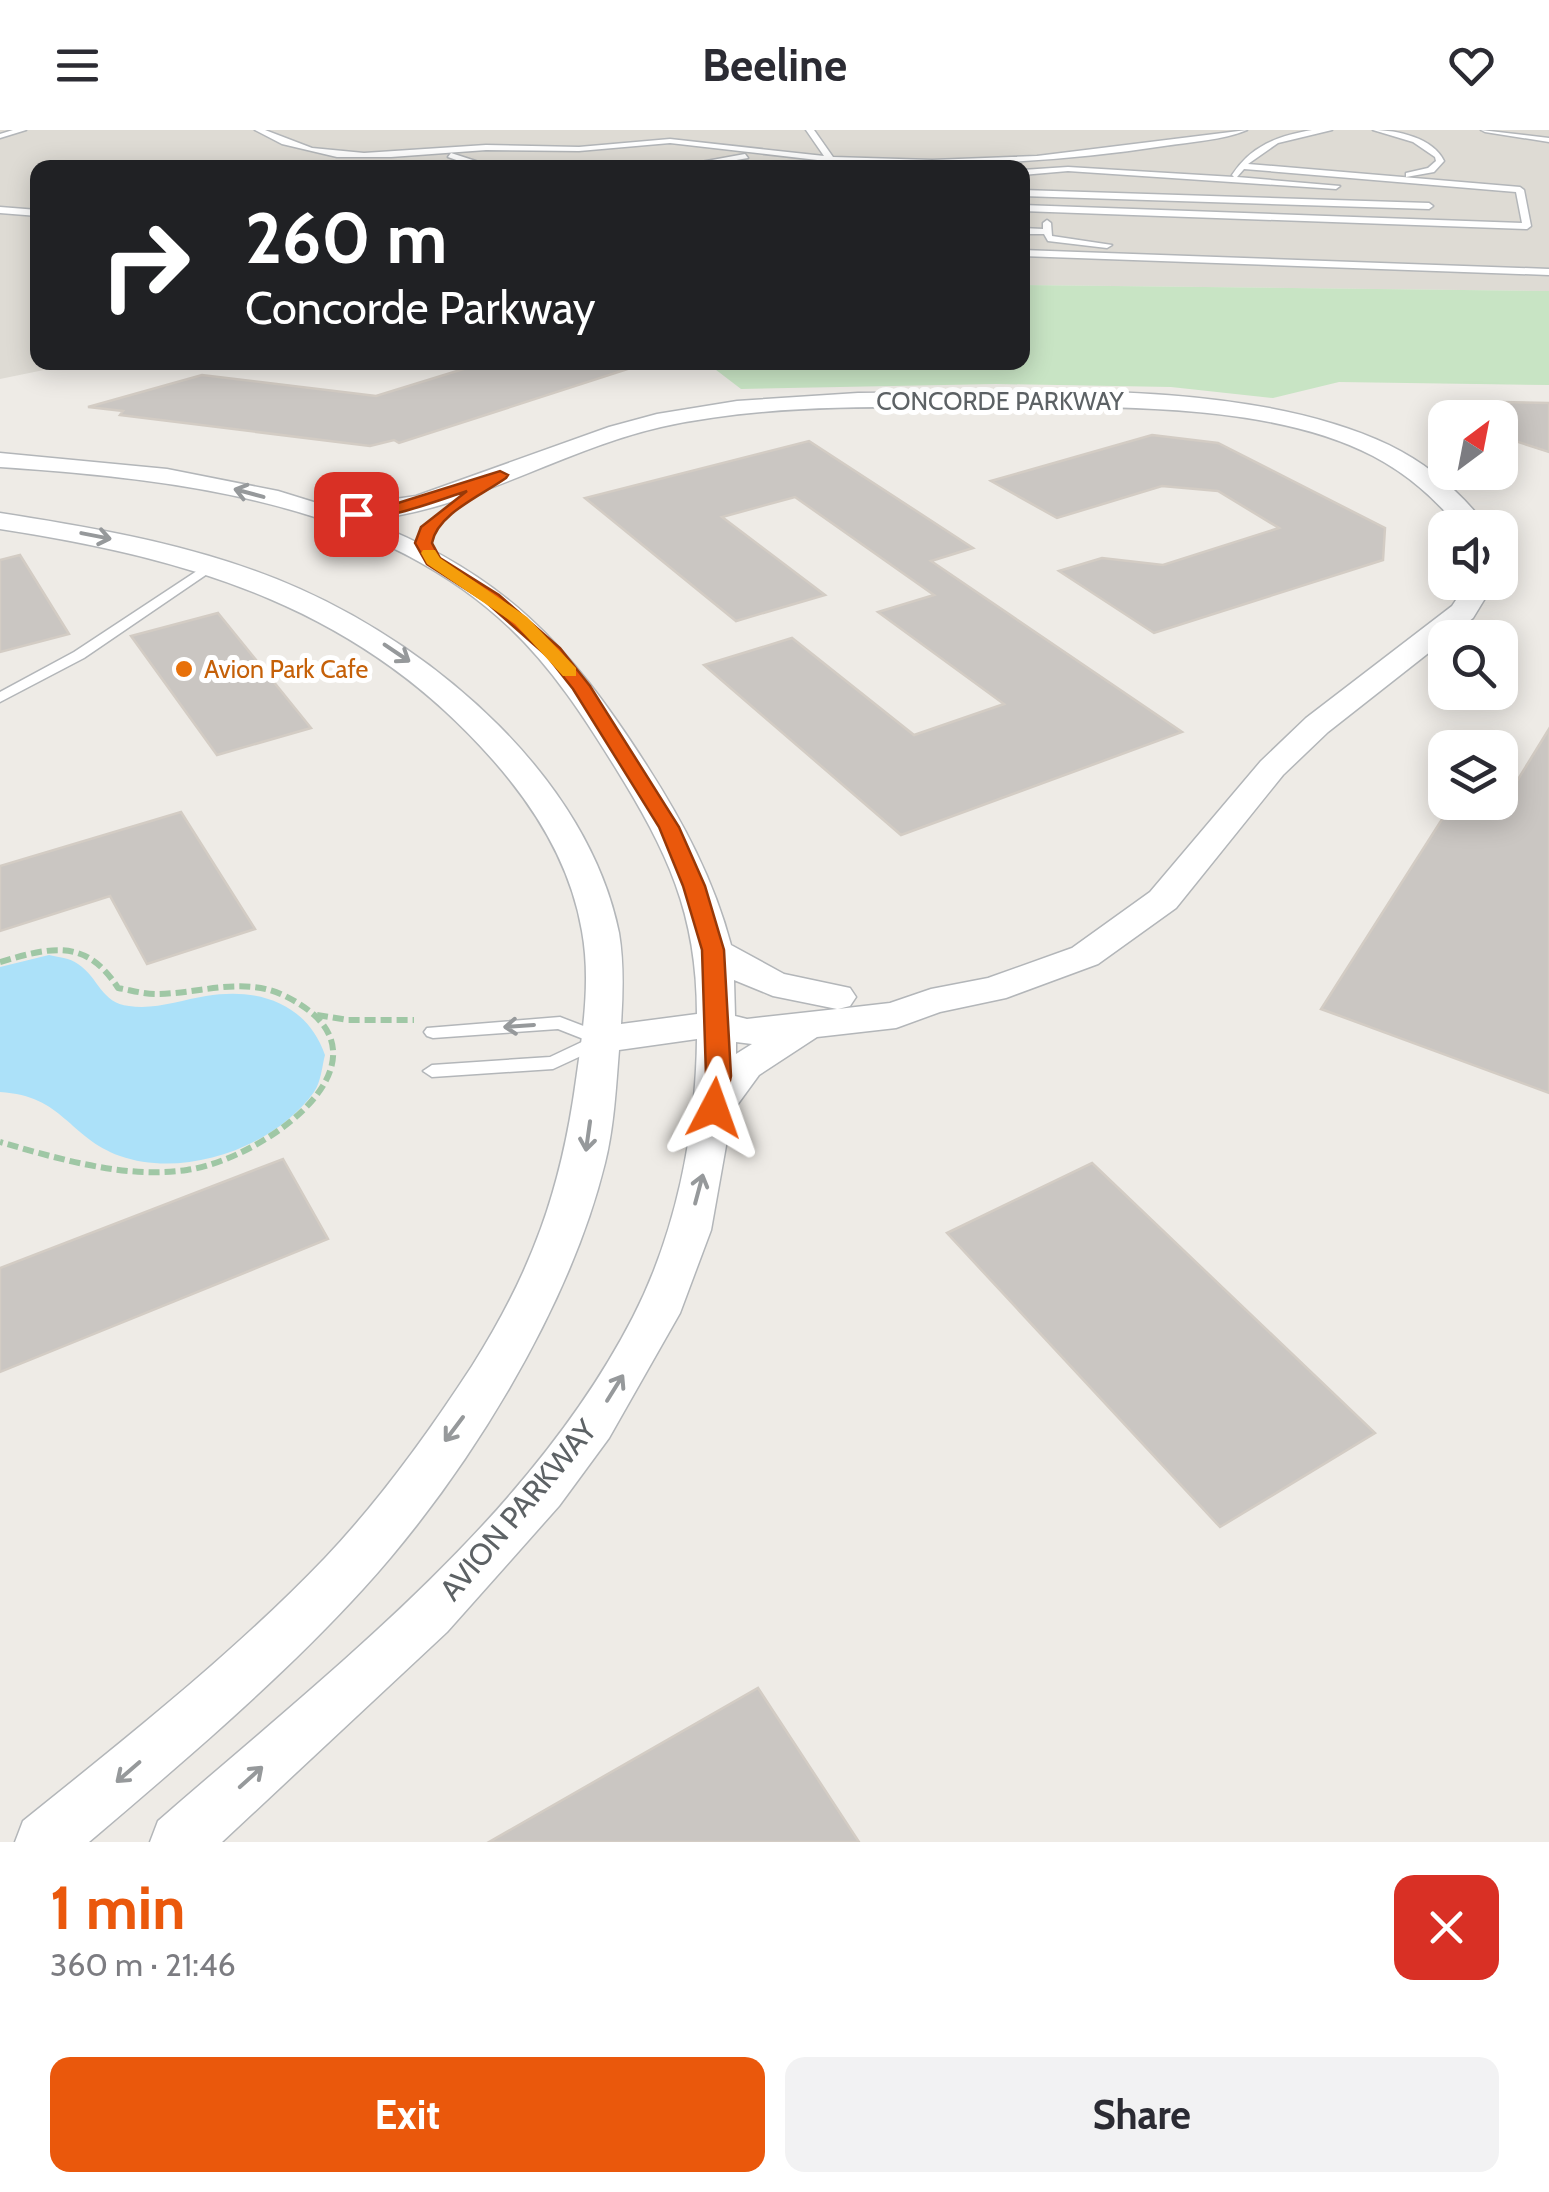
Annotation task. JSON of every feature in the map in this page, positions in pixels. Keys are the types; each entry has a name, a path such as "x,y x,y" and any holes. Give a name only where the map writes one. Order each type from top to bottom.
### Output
{"street":[{"name":"CONCORDE PARKWAY","path":"320,514 391,510 630,427 758,404 877,400 1171,403 1284,420 1360,444 1424,477 1460,510"},
{"name":"AVION PARKWAY","path":"0,460 184,479 320,514 433,561 521,621 581,686 669,827 694,886 713,950 718,1076 708,1156 677,1269 639,1350 580,1445 486,1556 421,1623 179,1842"},
{"name":"CONCORDE PARKWAY","path":"433,561 424,543 426,530 500,475"},
{"path":"0,521 108,538 212,565 308,602 394,650 456,698 500,744 559,820 576,852 601,936 602,1040 585,1160 554,1248 518,1327 470,1408 353,1564 224,1689 44,1842"},
{"path":"713,950 746,974 829,1009 896,1015 932,1001 1050,972 1085,956 1128,929 1163,900 1272,768 1317,725 1456,619 1473,600"},
{"path":"602,1040 716,1024 747,1032 829,1009"},
{"path":"714,1108 745,1066 829,1009"}],"lane":[{"path":"0,136 22,130"},
{"path":"259,130 295,148 370,158 494,147 583,149 672,141 806,160"},
{"path":"810,130 828,160"},
{"path":"1214,215 1241,166 1260,147 1328,130"},
{"path":"1241,166 1384,184 1420,174 1440,161 1426,144 1377,130"},
{"path":"1485,130 1549,136"},
{"path":"1539,130 1549,136"},
{"path":"938,160 1045,156 1246,131"},
{"path":"444,151 467,160"},
{"path":"736,160 776,155"},
{"path":"1279,170 1279,201"},
{"path":"1030,176 1088,175 1122,186 1135,182 1137,173 1520,190 1528,226 1030,208"},
{"path":"1082,195 1088,175"},
{"path":"1030,179 1045,185 1040,194"},
{"path":"1384,184 1386,221"},
{"path":"1427,187 1431,223"},
{"path":"1030,193 1429,206"},
{"path":"1257,201 1386,221"},
{"path":"1045,209 1048,238 1219,260"},
{"path":"0,210 30,212"},
{"path":"1030,231 1048,232"},
{"path":"1030,253 1549,272"},
{"path":"0,698 79,655 212,565"},
{"path":"431,1026 560,1023 602,1040"},
{"path":"432,1071 553,1062 602,1040"}],"path":[{"path":"0,962 43,949 78,950 110,972 118,988 153,994 210,986 253,987 283,995 316,1014 431,1026"},
{"path":"0,1142 108,1168 190,1170 249,1153 312,1105 334,1074 332,1034 316,1014"}],"shaded area":[{"path":"0,130 1549,130 1549,291 1030,285 1030,160 30,160 30,370 44,370 0,379"}],"green space":[{"path":"1030,285 1549,291 1549,385 1339,382 1273,398 1171,387 996,384 741,389 716,370 1030,370"}],"water":[{"path":"49,955 75,962 112,1000 129,1006 158,1006 225,994 262,997 278,1003 293,1011 317,1037 325,1055 316,1088 276,1128 227,1153 200,1160 145,1162 103,1148 38,1101 0,1092 0,967"}],"building":[{"path":"460,370 625,370 399,443 394,440 370,446 120,415 123,411 88,407 202,375 376,396"},
{"path":"1518,402 1549,403 1549,452 1518,442"},
{"path":"1152,435 1218,443 1385,528 1383,560 1154,633 1059,571 1102,558 1163,565 1279,528 1218,491 1162,486 1057,518 991,481"},
{"path":"809,441 973,548 931,561 1182,732 901,835 704,665 792,638 914,735 1004,704 878,612 934,595 795,497 722,517 825,595 736,621 585,498"},
{"path":"20,555 69,634 0,652 0,560"},
{"path":"218,613 311,728 217,755 131,636"},
{"path":"1549,729 1549,1093 1321,1009 1442,820 1518,820 1518,779"},
{"path":"181,812 255,929 147,964 110,896 0,931 0,866"},
{"path":"283,1159 328,1239 0,1372 0,1268"},
{"path":"1092,1163 1375,1433 1220,1527 947,1233"},
{"path":"758,1688 859,1842 489,1842"}],"slow traffic":[{"path":"429,553 433,561 521,621 569,672"}],"place":[{"name":"Avion Park Cafe","path":"184,669"}],"route":[{"path":"356,514 400,508 500,475 440,516 426,530 424,543 433,561 492,598 553,652 581,686 669,827 694,886 713,950 718,1076 714,1108"}]}
